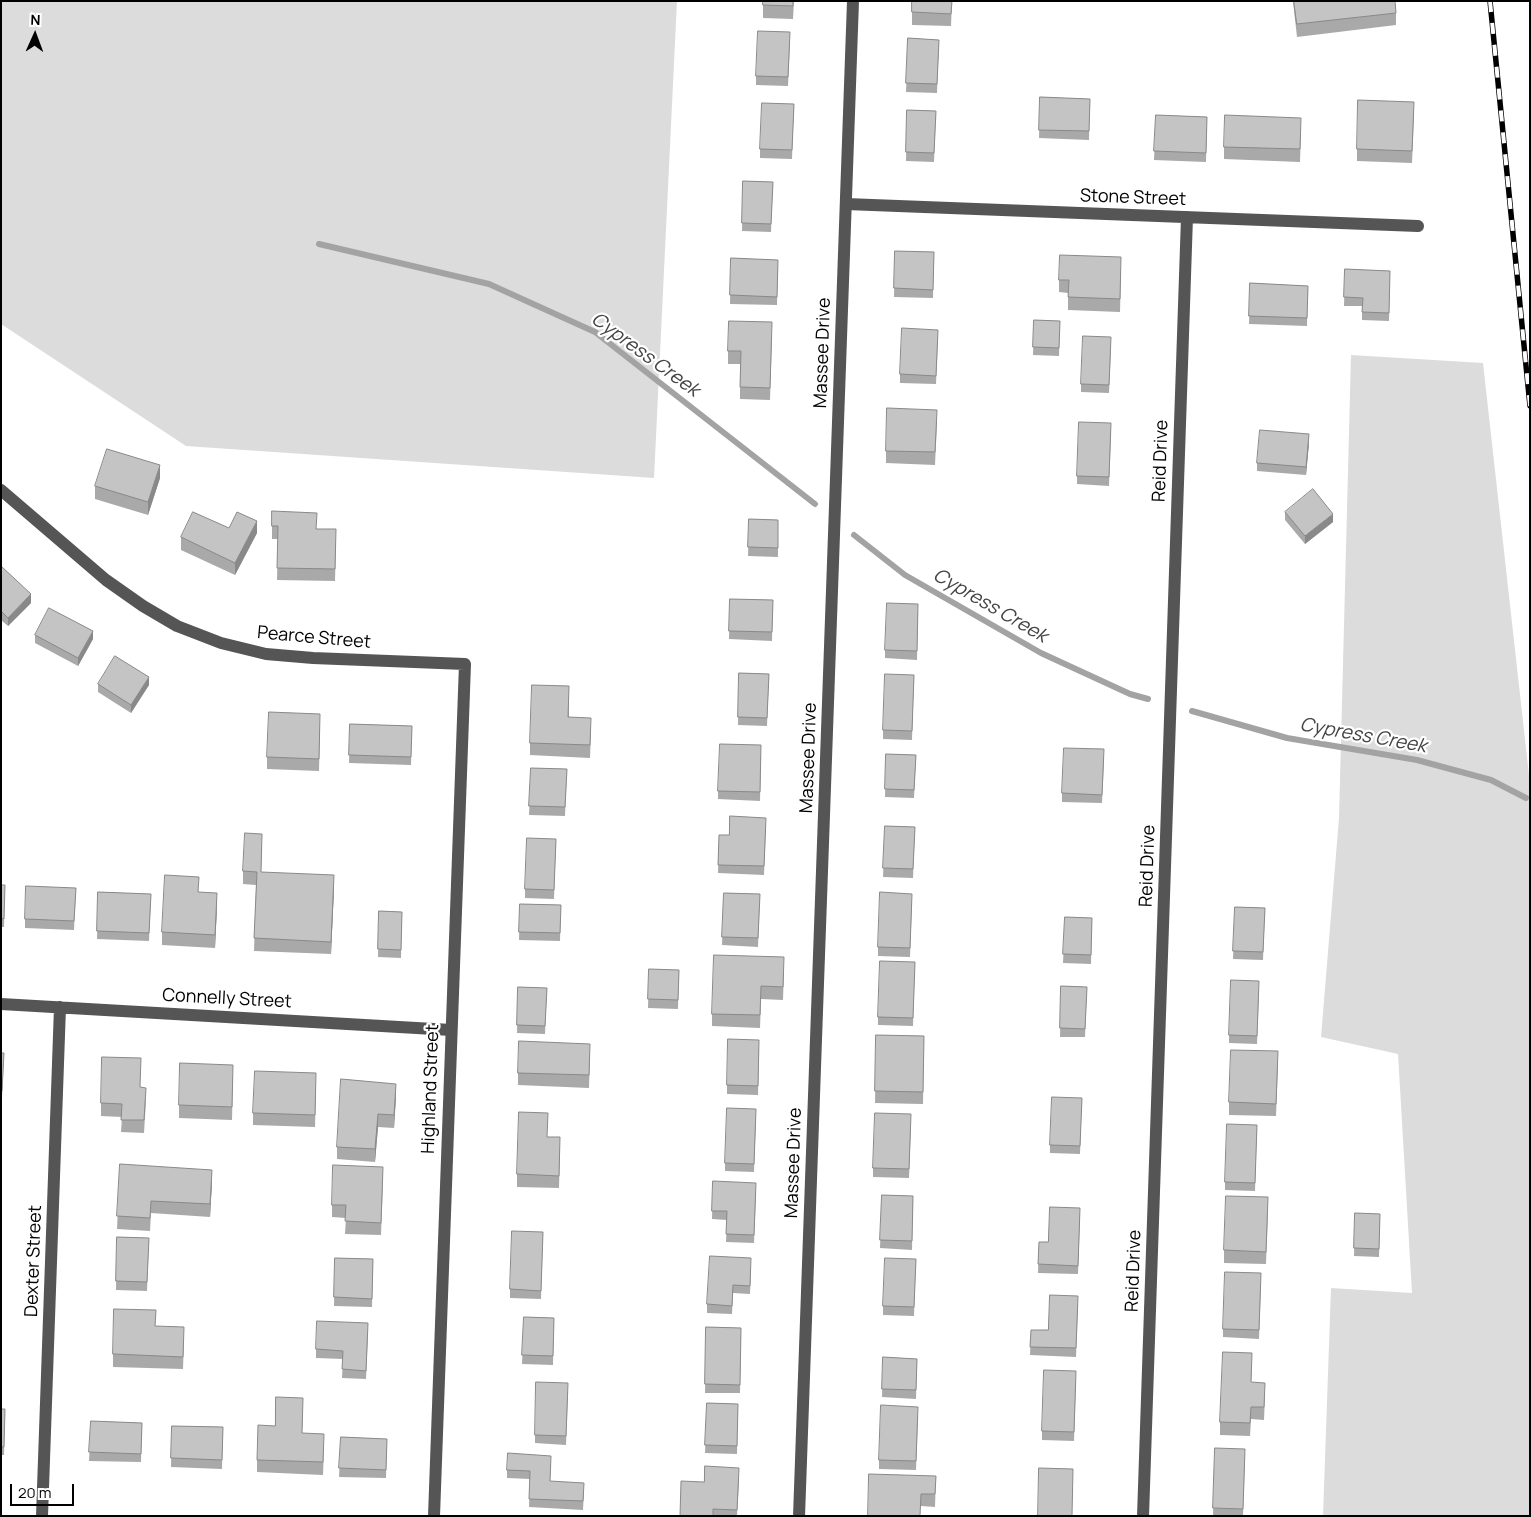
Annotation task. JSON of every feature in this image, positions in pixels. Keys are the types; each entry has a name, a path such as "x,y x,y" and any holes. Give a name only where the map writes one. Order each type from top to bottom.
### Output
{"street":[{"name":"Massee Drive","path":"800,1516 853,1"},
{"name":"Stone Street","path":"846,204 1418,226"},
{"name":"Reid Drive","path":"1143,1516 1187,217"},
{"name":"Pearce Street","path":"1,490 106,580 143,606 177,626 221,643 275,655 465,664"},
{"name":"Highland Street","path":"434,1516 465,664"},
{"name":"Connelly Street","path":"1,1004 451,1030"},
{"name":"Dexter Street","path":"42,1516 60,1007"}],"shaded area":[{"path":"1,1 677,1 654,478 186,446 1,324"},
{"path":"1351,355 1483,363 1530,784 1530,1516 1323,1516 1331,1288 1412,1293 1398,1054 1321,1037 1339,818"}],"building":[{"path":"763,1 793,1 793,6 763,5"},
{"path":"912,1 952,1 951,14 912,12"},
{"path":"1294,1 1395,1 1396,13 1297,24"},
{"path":"758,31 790,32 788,77 756,76"},
{"path":"908,38 939,40 937,84 906,83"},
{"path":"1040,97 1090,99 1089,131 1039,130"},
{"path":"1358,100 1414,102 1412,151 1357,149"},
{"path":"762,103 794,104 792,150 760,149"},
{"path":"907,110 936,111 934,153 906,152"},
{"path":"1156,115 1207,117 1206,153 1154,151"},
{"path":"1225,115 1301,118 1300,149 1224,147"},
{"path":"743,181 773,182 771,224 742,223"},
{"path":"895,251 934,252 933,290 894,288"},
{"path":"1060,255 1121,257 1120,299 1068,297 1069,280 1059,280"},
{"path":"731,258 778,260 777,297 730,295"},
{"path":"1345,269 1390,271 1389,313 1362,312 1363,298 1344,297"},
{"path":"1250,283 1308,286 1307,318 1249,316"},
{"path":"1034,320 1060,321 1059,348 1033,347"},
{"path":"729,321 772,322 770,388 740,387 741,351 728,351"},
{"path":"902,328 938,330 936,376 900,374"},
{"path":"1083,336 1111,337 1109,385 1081,384"},
{"path":"887,408 937,410 935,452 886,451"},
{"path":"1079,422 1111,423 1109,477 1077,476"},
{"path":"1260,430 1309,434 1306,467 1257,463"},
{"path":"107,449 160,465 148,502 95,486"},
{"path":"1313,489 1333,514 1305,536 1285,512"},
{"path":"272,511 317,513 316,529 336,529 335,569 277,568 278,526 272,526"},
{"path":"193,512 229,528 237,512 257,521 235,563 181,537"},
{"path":"749,519 778,520 778,548 748,547"},
{"path":"1,566 31,594 8,618 1,611"},
{"path":"730,599 773,600 772,632 729,631"},
{"path":"887,603 918,604 917,651 885,650"},
{"path":"49,608 93,631 78,658 35,635"},
{"path":"115,656 149,677 131,705 98,684"},
{"path":"739,673 769,674 767,718 738,717"},
{"path":"885,674 914,675 912,731 883,730"},
{"path":"532,685 569,686 568,717 591,718 590,745 530,743"},
{"path":"269,712 320,714 319,759 267,757"},
{"path":"350,724 412,726 411,757 349,755"},
{"path":"720,744 761,745 760,792 718,791"},
{"path":"1064,748 1104,749 1102,795 1062,793"},
{"path":"886,754 916,755 914,790 885,789"},
{"path":"531,768 567,769 565,807 529,806"},
{"path":"730,816 766,818 764,866 718,865 719,835 729,835"},
{"path":"885,826 915,827 913,869 883,868"},
{"path":"245,833 262,834 261,872 334,875 331,942 254,938 257,872 243,871"},
{"path":"527,838 556,839 554,890 525,889"},
{"path":"165,875 199,877 198,892 217,893 215,935 162,932"},
{"path":"1,885 5,885 4,919 1,918"},
{"path":"26,886 76,888 74,921 25,919"},
{"path":"98,892 151,894 149,933 97,931"},
{"path":"880,892 912,894 910,948 878,947"},
{"path":"724,893 760,894 758,938 722,937"},
{"path":"520,904 561,905 560,933 519,932"},
{"path":"1235,907 1265,908 1263,952 1233,951"},
{"path":"379,911 402,912 401,950 378,949"},
{"path":"1065,917 1092,918 1091,955 1063,954"},
{"path":"714,955 784,957 783,987 761,986 760,1015 712,1014"},
{"path":"880,961 915,962 913,1018 878,1017"},
{"path":"649,969 679,970 678,1000 648,999"},
{"path":"1231,980 1259,981 1257,1036 1229,1035"},
{"path":"1061,986 1087,987 1085,1029 1060,1028"},
{"path":"518,987 547,988 545,1026 517,1025"},
{"path":"876,1035 924,1036 923,1092 875,1091"},
{"path":"728,1039 759,1040 758,1086 727,1085"},
{"path":"519,1041 590,1044 589,1075 518,1073"},
{"path":"1231,1050 1278,1051 1276,1104 1229,1102"},
{"path":"1,1053 4,1053 2,1091 1,1091"},
{"path":"102,1057 141,1058 140,1087 146,1088 144,1120 121,1120 122,1104 101,1103"},
{"path":"180,1063 233,1065 232,1107 179,1105"},
{"path":"255,1071 316,1073 315,1115 253,1113"},
{"path":"341,1079 396,1084 394,1115 378,1114 375,1149 337,1147"},
{"path":"1052,1097 1082,1098 1080,1146 1050,1145"},
{"path":"727,1108 756,1109 754,1164 725,1163"},
{"path":"519,1112 548,1113 547,1137 560,1137 559,1176 517,1174"},
{"path":"875,1113 911,1114 909,1169 873,1168"},
{"path":"1227,1124 1257,1125 1255,1183 1225,1182"},
{"path":"120,1164 212,1170 210,1204 151,1201 150,1218 117,1216"},
{"path":"333,1165 383,1167 381,1223 345,1221 346,1205 332,1205"},
{"path":"713,1181 756,1183 754,1235 726,1234 727,1211 712,1211"},
{"path":"882,1195 913,1196 912,1241 880,1240"},
{"path":"1226,1196 1268,1197 1266,1252 1224,1250"},
{"path":"1050,1207 1080,1208 1078,1266 1038,1264 1039,1242 1048,1242"},
{"path":"1355,1213 1380,1214 1379,1249 1354,1248"},
{"path":"512,1231 543,1232 541,1291 510,1289"},
{"path":"117,1237 149,1238 147,1282 116,1281"},
{"path":"710,1256 751,1258 750,1286 733,1285 732,1306 707,1304"},
{"path":"335,1258 373,1259 372,1299 334,1297"},
{"path":"885,1258 916,1259 914,1307 883,1306"},
{"path":"1225,1272 1261,1273 1259,1330 1223,1329"},
{"path":"1050,1295 1078,1296 1076,1348 1030,1347 1031,1330 1048,1330"},
{"path":"114,1309 156,1310 155,1326 184,1327 183,1357 113,1354"},
{"path":"524,1317 554,1318 553,1356 522,1355"},
{"path":"317,1321 368,1323 366,1371 342,1369 343,1351 316,1349"},
{"path":"706,1327 741,1328 740,1385 705,1384"},
{"path":"1223,1352 1252,1353 1251,1382 1265,1383 1264,1407 1251,1407 1250,1423 1220,1422"},
{"path":"883,1357 917,1359 916,1390 882,1389"},
{"path":"1044,1370 1076,1371 1074,1432 1042,1431"},
{"path":"536,1382 568,1383 566,1436 535,1435"},
{"path":"276,1397 303,1398 302,1433 324,1434 323,1462 257,1460 258,1425 275,1426"},
{"path":"707,1403 738,1404 737,1446 705,1445"},
{"path":"881,1405 918,1407 916,1461 879,1460"},
{"path":"1,1409 5,1409 4,1447 1,1447"},
{"path":"91,1421 142,1423 141,1454 89,1452"},
{"path":"172,1426 223,1427 222,1460 171,1458"},
{"path":"341,1437 387,1439 386,1470 339,1468"},
{"path":"1215,1448 1245,1449 1243,1509 1213,1508"},
{"path":"508,1453 551,1456 550,1481 584,1483 583,1501 529,1499 530,1471 507,1470"},
{"path":"705,1466 739,1468 737,1510 713,1509 713,1516 680,1516 681,1481 704,1482"},
{"path":"1039,1468 1073,1469 1072,1516 1038,1516"},
{"path":"869,1474 936,1476 935,1494 921,1494 920,1516 868,1516"}],"waterway":[{"name":"Cypress Creek","path":"319,244 489,284 595,332 815,504"},
{"name":"Cypress Creek","path":"854,535 905,575 1041,653 1130,694 1148,699"},
{"name":"Cypress Creek","path":"1192,711 1287,738 1417,760 1491,780 1526,798"}],"railway":[{"path":"1490,1 1530,406"}]}
